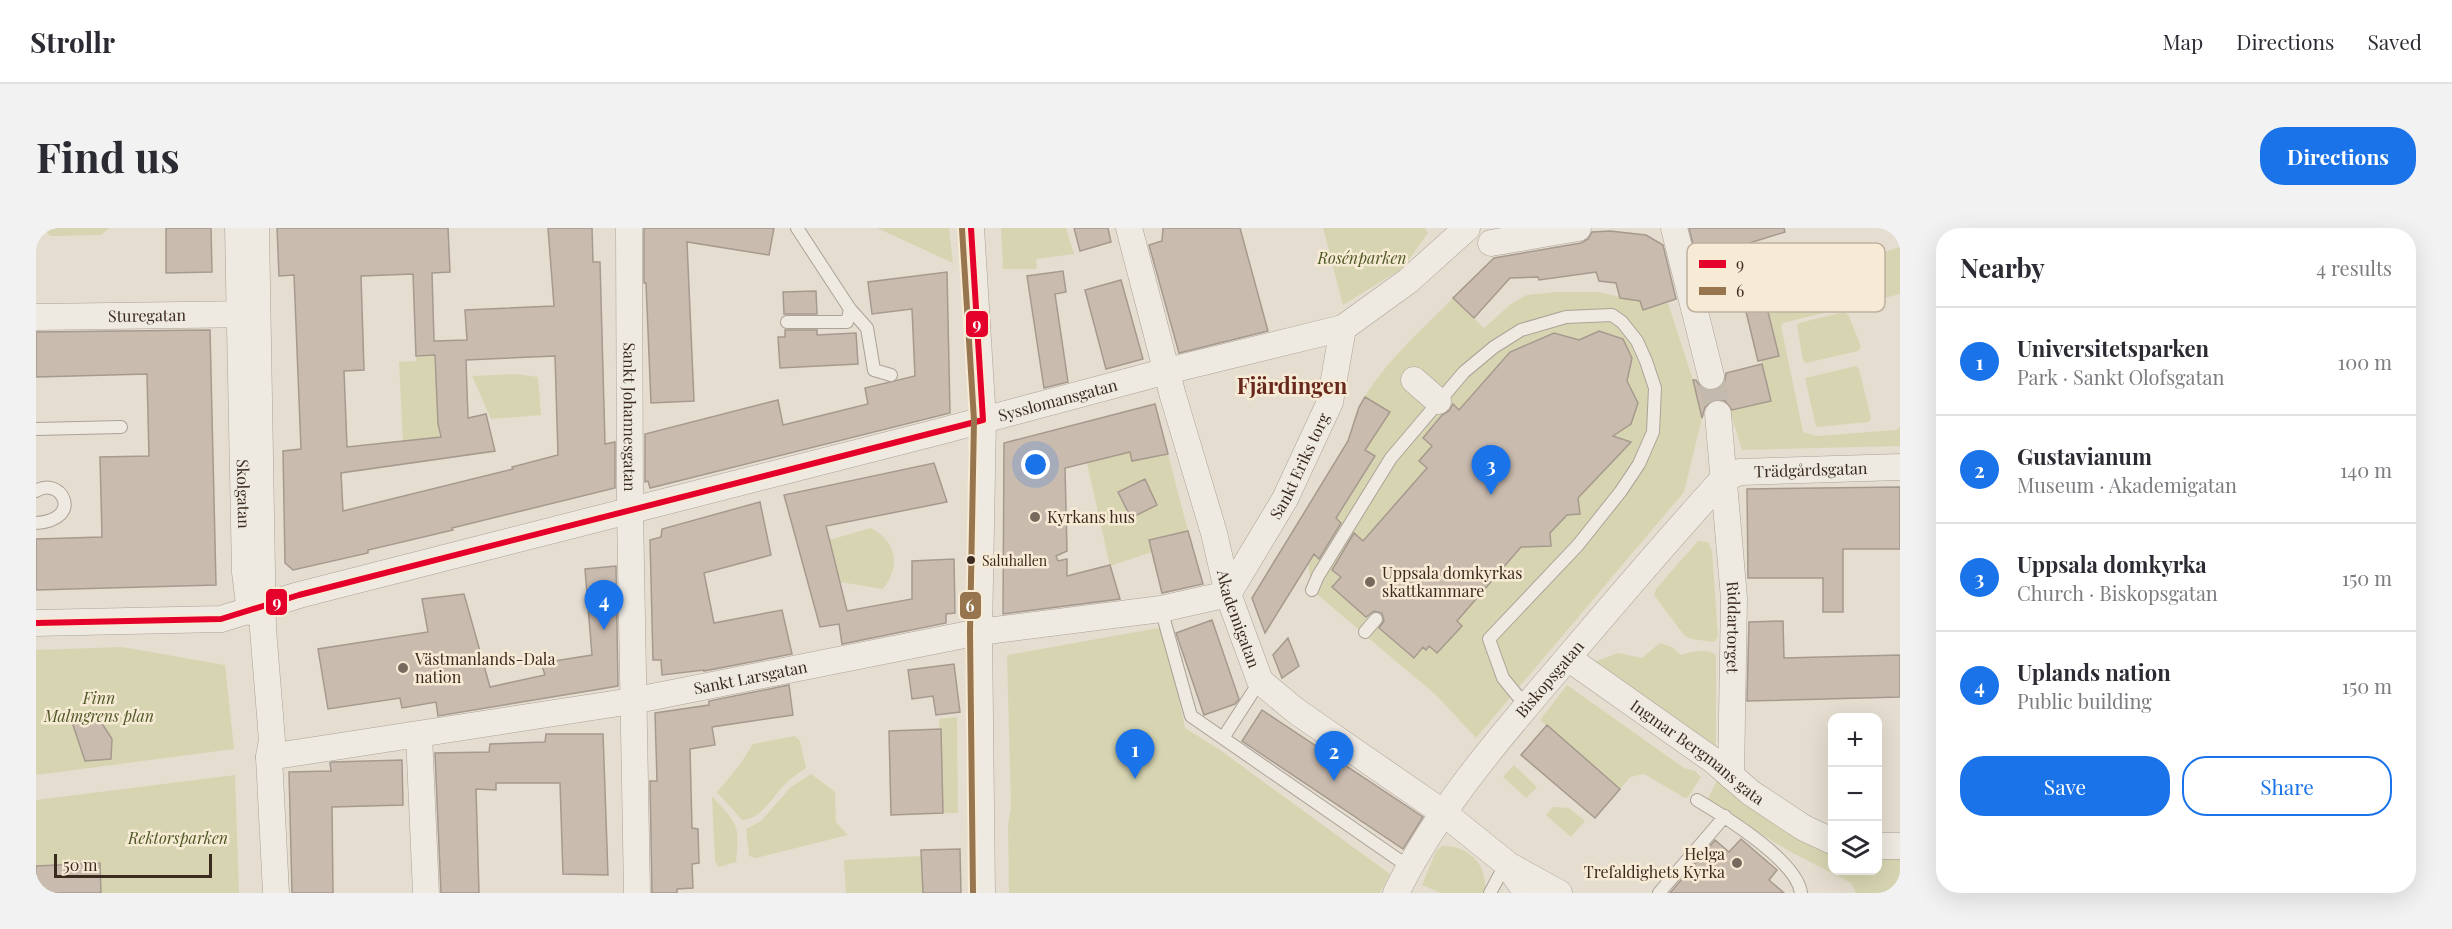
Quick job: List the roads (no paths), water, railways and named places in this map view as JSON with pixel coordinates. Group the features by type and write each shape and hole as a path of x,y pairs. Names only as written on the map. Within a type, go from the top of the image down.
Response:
{"street":[{"name":"Skolgatan","path":"238,228 249,314"},
{"name":"Skolgatan","path":"255,228 249,314 257,608 254,632 260,736 269,757 276,893"},
{"name":"Sankt Johannesgatan","path":"629,228 632,701 637,893"},
{"path":"971,228 983,420 979,632 982,893"},
{"name":"Akademigatan","path":"1129,228 1214,533 1228,594 1260,681 1296,711 1445,814 1506,863"},
{"path":"1491,243 1578,228"},
{"path":"1674,228 1687,280"},
{"path":"1342,328 1408,281 1461,230"},
{"path":"1695,312 1711,376"},
{"name":"Sturegatan","path":"36,317 249,314"},
{"name":"Sysslomansgatan","path":"36,623 220,619 630,510 1342,328"},
{"name":"Sankt Eriks torg","path":"1228,594 1285,499 1330,402 1342,328"},
{"path":"1414,380 1438,401"},
{"name":"Riddartorget","path":"1718,414 1734,598 1731,776"},
{"name":"Trädgårdsgatan","path":"1723,479 1740,472 1900,467"},
{"name":"Biskopsgatan","path":"1396,893 1409,867 1487,754 1643,568 1723,479"},
{"name":"Sankt Larsgatan","path":"269,757 632,701 979,632 1161,609 1228,594"},
{"name":"Ingmar Bergmans gata","path":"1568,658 1704,754 1751,793 1804,828 1828,839"},
{"path":"419,735 426,893"},
{"path":"1882,846 1900,846"},
{"path":"1506,863 1527,893"},
{"path":"1506,863 1559,893"}],"lane":[{"path":"797,228 850,309 867,328 874,370 891,375"},
{"path":"787,322 847,322 850,309"},
{"path":"1312,590 1318,576 1391,458 1464,372 1494,346 1521,330 1566,317 1612,315 1622,322 1637,341 1655,388 1653,432 1638,464 1621,491 1578,545 1490,639 1503,678 1521,700"},
{"path":"36,429 121,427"},
{"path":"36,491 46,487 53,488 63,497 65,504 60,516 54,520 36,523"},
{"path":"1161,609 1191,716 1409,867"},
{"path":"1365,632 1376,619"},
{"path":"1223,738 1260,681"},
{"path":"1697,800 1725,816 1789,868 1801,893"},
{"path":"1659,893 1725,816"},
{"path":"1490,893 1506,863"}],"tunnel":[{"path":"1711,376 1718,414"}],"place":[{"name":"Uppsala domkyrka","path":"1491,495"},
{"name":"Kyrkans hus","path":"1035,517"},
{"name":"Saluhallen","path":"971,560"},
{"name":"Uppsala domkyrkas skattkammare","path":"1370,582"},
{"name":"Uplands nation","path":"604,630"},
{"name":"Västmanlands-Dala nation","path":"403,668"},
{"name":"Universitetsparken","path":"1135,779"},
{"name":"Gustavianum","path":"1334,781"},
{"name":"Helga Trefaldighets Kyrka","path":"1737,863"}],"district":[{"name":"Fjärdingen","path":"1292,386"}],"park label":[{"name":"Rosénparken","path":"1362,258"},
{"name":"Finn Malmgrens plan","path":"99,707"},
{"name":"Rektorsparken","path":"178,838"}]}
